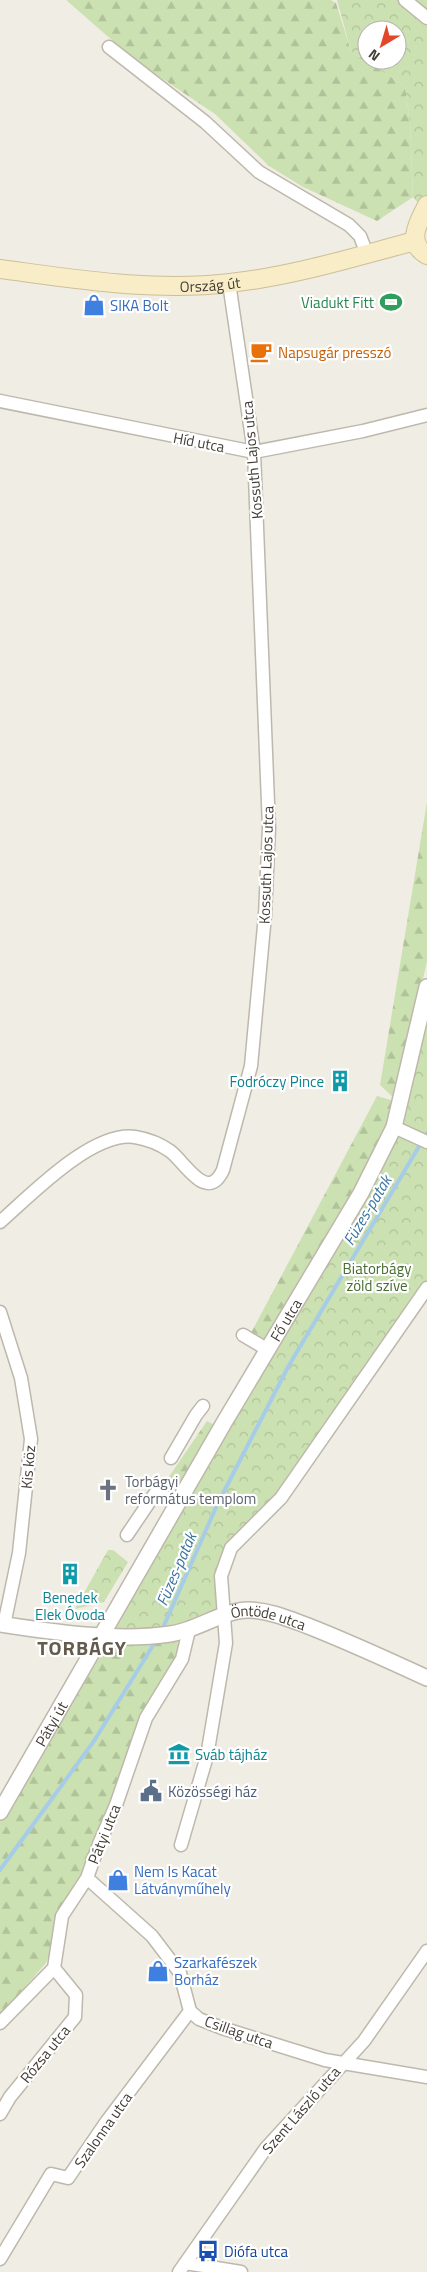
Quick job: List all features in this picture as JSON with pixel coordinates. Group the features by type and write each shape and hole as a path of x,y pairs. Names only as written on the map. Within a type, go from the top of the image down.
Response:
{"main road":[{"path":"427,205 416,228 415,241 419,249 427,255"},
{"name":"Ország út","path":"0,269 126,285 229,283 300,272 415,241"}],"street":[{"path":"405,0 427,18"},
{"path":"109,47 205,122 259,172 349,225 360,236 367,254"},
{"name":"Kossuth Lajos utca","path":"0,1222 70,1162 97,1144 120,1137 149,1141 170,1152 196,1178 205,1183 213,1183 220,1177 223,1170 252,1066 265,915 269,828 254,452 229,283"},
{"name":"Híd utca","path":"0,401 254,452 363,431 427,415"},
{"name":"Fő utca","path":"102,1636 361,1193 394,1127 427,987"},
{"path":"394,1127 410,1136 427,1142"},
{"path":"181,1845 206,1756 226,1643 222,1616 221,1576 231,1548 281,1498 427,1288"},
{"name":"Kis köz","path":"0,1312 21,1378 31,1439 20,1553 2,1625"},
{"path":"243,1335 268,1350"},
{"path":"171,1458 203,1406"},
{"path":"127,1535 156,1492 178,1504"},
{"name":"Öntöde utca","path":"2,1625 102,1636 143,1636 172,1634 189,1630 222,1616 248,1610 273,1613 343,1639 427,1678"},
{"name":"Pátyi utca","path":"54,1968 62,1916 87,1878 116,1805 146,1718 182,1660 189,1630"},
{"name":"Pátyi út","path":"0,1812 102,1636"},
{"name":"Csillag utca","path":"87,1878 152,1936 180,1973 190,2011 200,2019 222,2028 325,2060 427,2077"},
{"name":"Szent László utca","path":"182,2268 266,2148 364,2040 427,1951"},
{"path":"0,2022 54,1968"},
{"name":"Rózsa utca","path":"0,2114 10,2098 75,2016 76,1995 54,1968"},
{"name":"Szalonna utca","path":"0,2259 51,2174 68,2178 107,2122 190,2011"},
{"path":"182,2268 241,2272"}],"green space":[{"path":"66,0 331,0 336,3 351,51 357,55 357,70 380,70 405,86 410,123 413,197 377,221 303,187 269,166 215,114 136,61"},
{"path":"337,0 427,0 427,213 413,197 410,123 405,86 380,70 407,70 407,20 357,20 357,55 351,51"},
{"path":"427,802 427,961 396,1100 380,1085"},
{"name":"Biatorbágy zöld szíve","path":"427,1015 427,1289 280,1497 231,1548 222,1616 172,1634 102,1636 370,1193 404,1119"},
{"path":"377,1096 401,1103 330,1245 267,1342 251,1333"},
{"path":"207,1421 221,1428 177,1491 166,1481"},
{"path":"108,1550 113,1550 128,1562 104,1602 75,1609"},
{"path":"113,1636 186,1643 46,1963 0,2015 0,1816"}],"waterway":[{"name":"Füzes-patak","path":"162,1630 217,1505 288,1367 427,1133"},
{"name":"Füzes-patak","path":"0,1870 94,1741 157,1639"}],"place":[{"name":"Viadukt Fitt","path":"391,302"},
{"name":"SIKA Bolt","path":"94,305"},
{"name":"Napsugár presszó","path":"261,352"},
{"name":"Fodróczy Pince","path":"340,1081"},
{"name":"Torbágyi református templom","path":"108,1490"},
{"name":"Benedek Elek Óvoda","path":"70,1574"},
{"name":"Sváb tájház","path":"179,1754"},
{"name":"Közösségi ház","path":"151,1791"},
{"name":"Nem Is Kacat Látványműhely","path":"118,1880"},
{"name":"Szarkafészek Borház","path":"158,1971"},
{"name":"Diófa utca","path":"208,2251"}],"district":[{"name":"TORBÁGY","path":"82,1647"}]}
